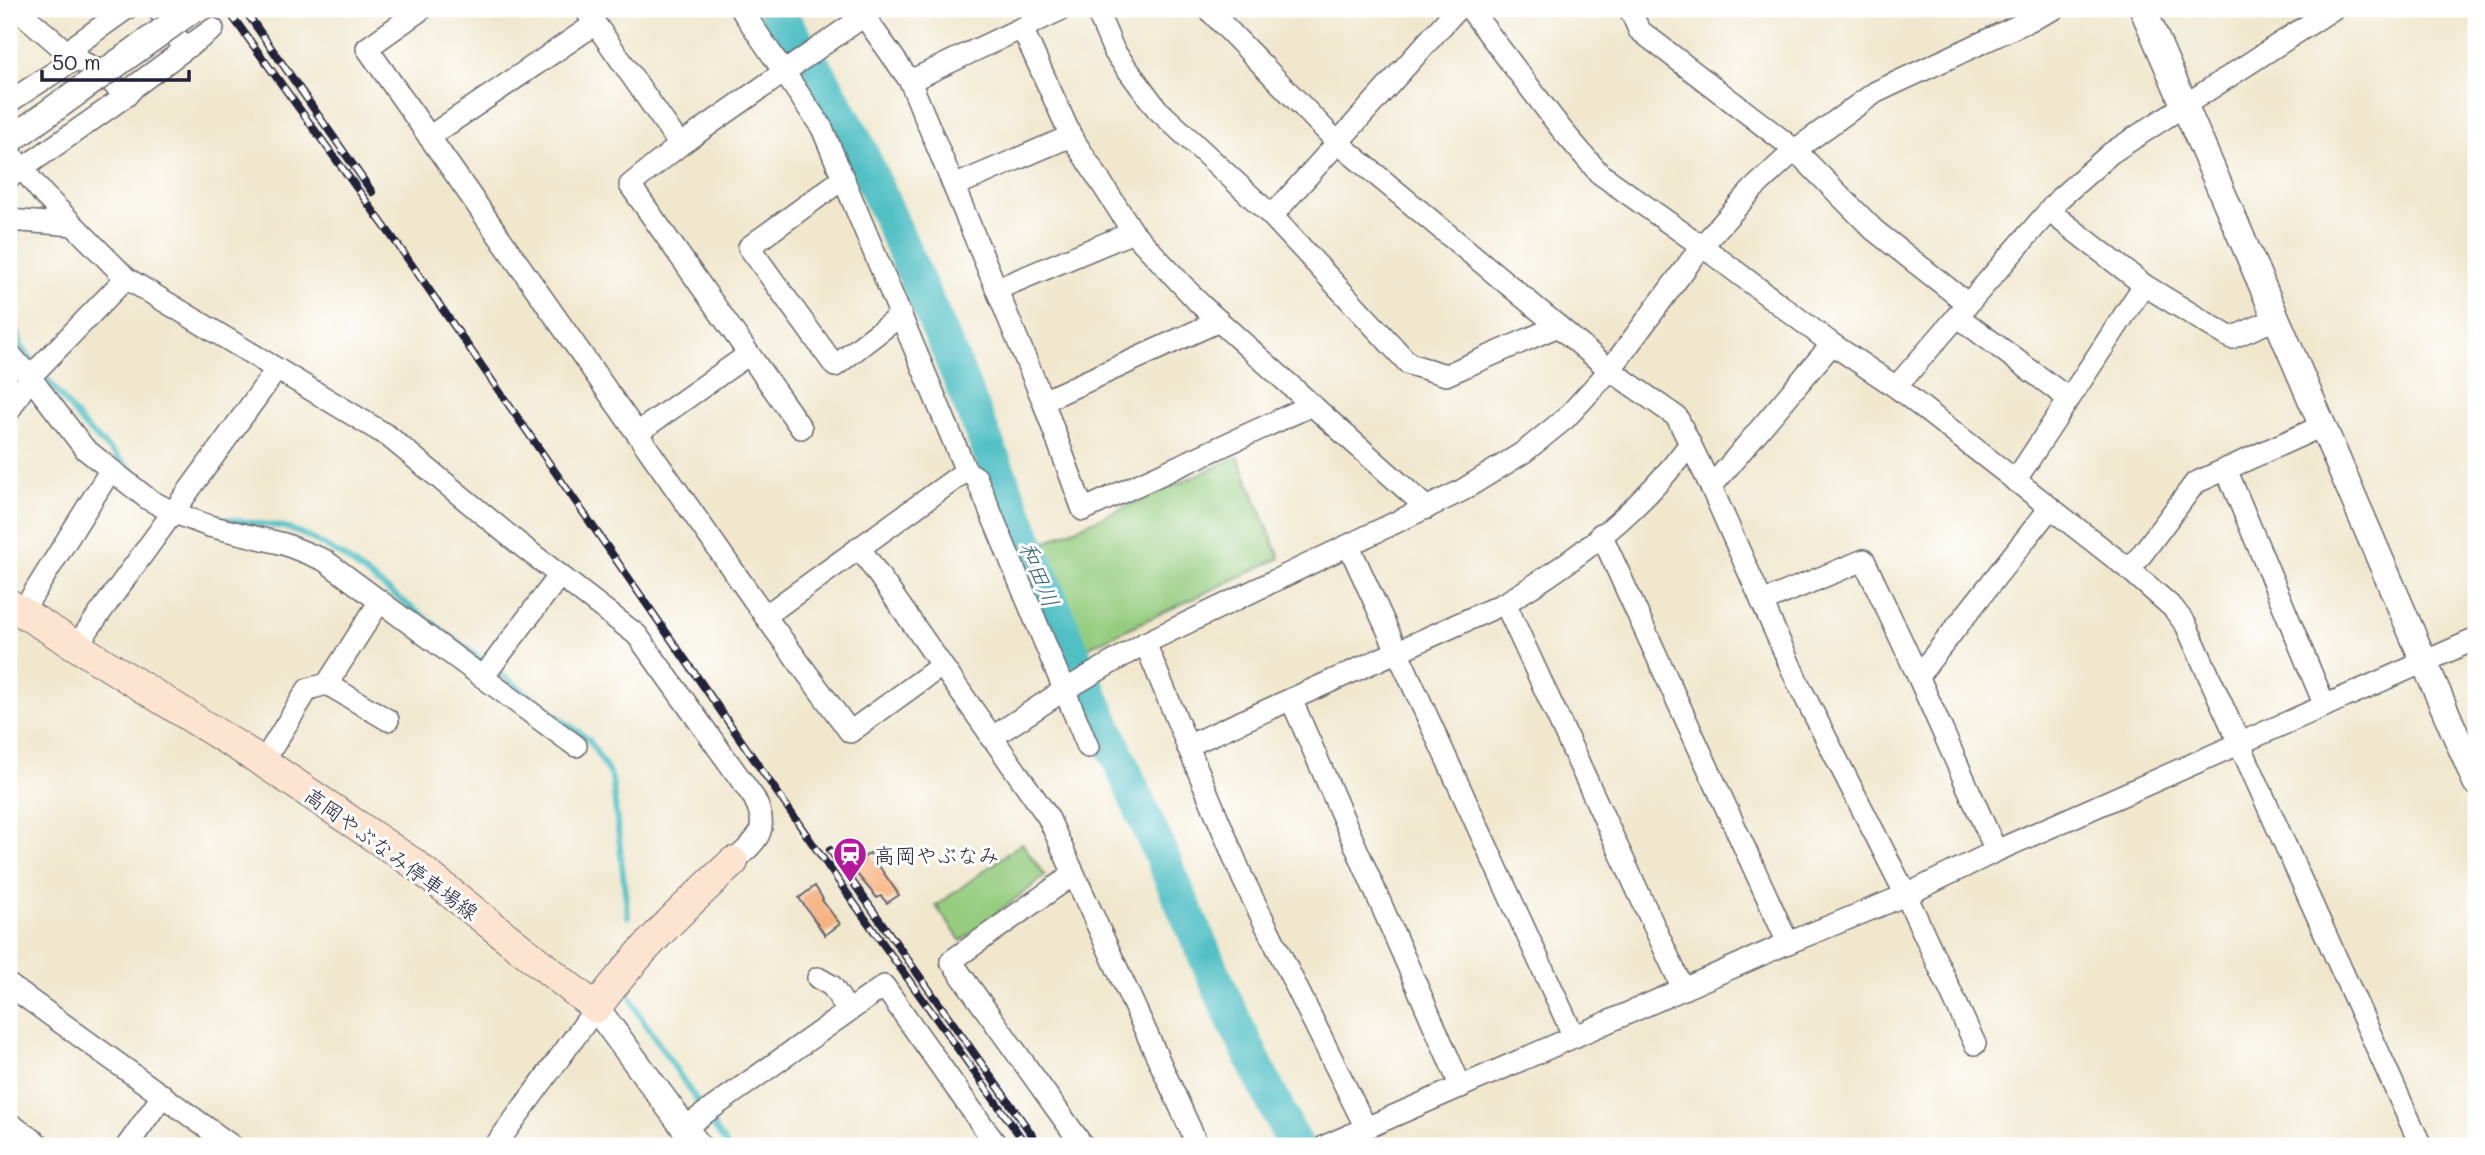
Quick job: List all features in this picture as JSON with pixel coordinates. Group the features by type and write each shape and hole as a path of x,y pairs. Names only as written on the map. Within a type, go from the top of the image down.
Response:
{"main road":[{"name":"高岡やぶなみ停車場線","path":"15,608 266,764 412,863 596,1008"},
{"path":"596,1008 622,972 665,925 733,862"}],"street":[{"path":"18,9 75,59 99,70 126,96"},
{"path":"9,102 75,59 77,44 126,9"},
{"path":"158,9 185,49"},
{"path":"9,141 193,9"},
{"path":"422,9 367,48 765,616 850,732 941,666"},
{"path":"741,9 791,68 822,128 966,471 976,477 1088,747"},
{"path":"910,81 1062,9"},
{"path":"1096,9 1114,51 1157,109 1272,216 1409,364 1446,375 1558,326"},
{"path":"1208,9 1338,143 1611,370 1677,417 1711,487 1797,683 1906,895 1975,1044"},
{"path":"1272,216 1457,9"},
{"path":"1471,9 1562,130 1599,173 1832,344 1896,387 2130,570 2173,608 2186,625 2421,1146"},
{"path":"1630,9 1639,30 1795,150 1874,230 1963,310 2069,399"},
{"path":"991,738 1144,643 1461,491 1524,452 1566,418 1611,370 1701,247 1754,189 1795,150 1876,92 2054,9"},
{"path":"2143,9 2476,782"},
{"path":"1896,387 2060,198 2111,153 2333,9"},
{"path":"801,428 630,185 680,145 869,12 910,81 1043,401 1083,510 1312,405"},
{"path":"429,137 590,16 680,145"},
{"path":"1022,28 1071,136 1133,232 1200,304 1427,508"},
{"path":"16,174 126,96 135,86 213,29"},
{"path":"105,76 136,53"},
{"path":"954,186 1071,136"},
{"path":"9,152 16,174 73,225 126,278 388,436 637,635 762,813 762,829 753,844 733,862"},
{"path":"844,177 748,247 835,366 901,315"},
{"path":"2049,211 2144,285 2231,338 2276,319"},
{"path":"18,222 73,225"},
{"path":"997,289 1133,232"},
{"path":"9,411 32,375 126,278"},
{"path":"2015,481 2144,285"},
{"path":"1043,401 1219,321"},
{"path":"1711,487 1832,344"},
{"path":"9,353 32,375 85,449 149,499 172,512 209,526 284,544 324,560 576,746"},
{"path":"637,433 749,354"},
{"path":"76,646 276,369"},
{"path":"2130,570 2195,483 2322,426"},
{"path":"1187,746 1505,603 1568,563 1645,498 1690,444"},
{"path":"2227,469 2325,706"},
{"path":"15,608 110,471"},
{"path":"765,616 966,471"},
{"path":"1918,676 2050,508"},
{"path":"1601,534 1788,943"},
{"path":"1349,546 1574,1037"},
{"path":"859,547 1048,817 1198,1146"},
{"path":"1762,603 1864,561 1996,851"},
{"path":"483,677 559,575"},
{"path":"266,764 270,751 308,690 327,684 380,601"},
{"path":"1505,603 1683,989"},
{"path":"1325,1146 1788,943 1906,895 1996,851 2476,639"},
{"path":"1144,643 1243,879 1366,1128"},
{"path":"327,684 388,720"},
{"path":"1291,699 1461,1087"},
{"path":"1074,874 951,961 1083,1146"},
{"path":"818,978 832,986 848,1011"},
{"path":"9,985 232,1146"},
{"path":"497,1145 596,1008 692,1131 715,1105 884,986 997,1146"},
{"path":"127,1146 163,1095"},
{"path":"9,1123 41,1146"}],"green space":[{"path":"1238,457 1280,558 1087,648 1043,543"},
{"path":"1022,843 1045,876 961,941 936,906"}],"building":[{"path":"870,853 899,895 887,903 881,896 877,898 851,867"},
{"path":"815,886 840,924 825,935 799,898"}],"waterway":[{"name":"和田川","path":"775,9 822,79 857,144 951,357 1072,652 1229,1010 1295,1146"},
{"path":"9,201 16,215"},
{"path":"17,225 12,310 21,346 85,427 150,487 165,497"},
{"path":"217,518 284,527 341,555 589,740 612,778 628,917"},
{"path":"630,996 639,1014 727,1146"}],"railway":[{"path":"227,9 398,245 844,889 1027,1146"},
{"path":"244,9 372,192"},
{"path":"830,850 1040,1146"}],"place":[{"name":"高岡やぶなみ","path":"850,884"}]}
